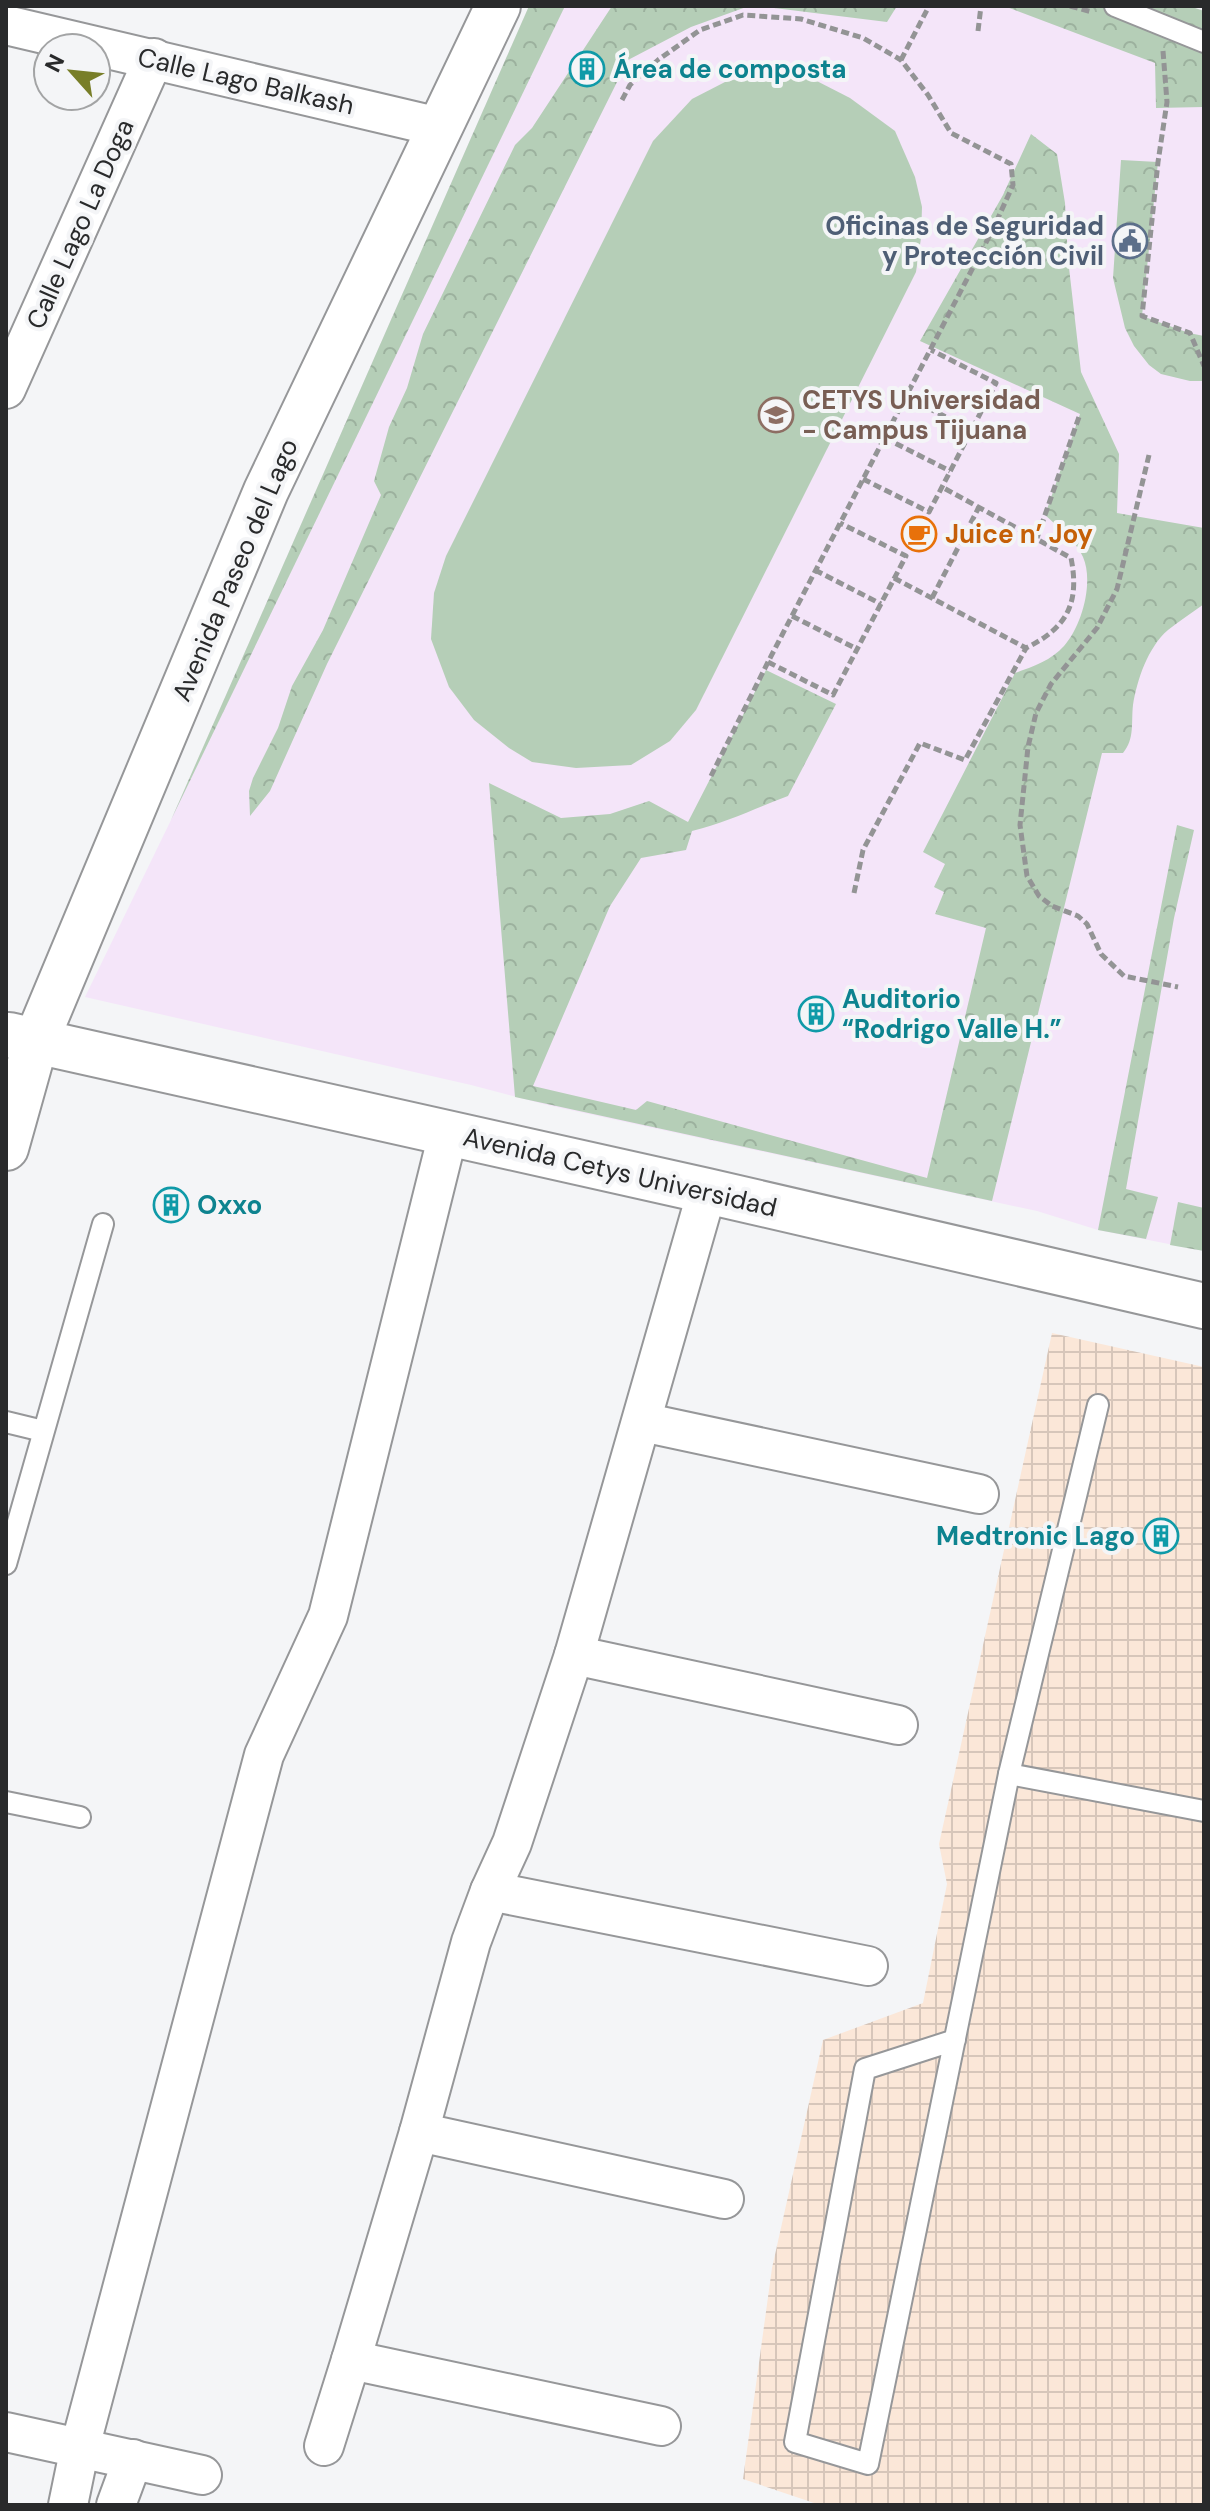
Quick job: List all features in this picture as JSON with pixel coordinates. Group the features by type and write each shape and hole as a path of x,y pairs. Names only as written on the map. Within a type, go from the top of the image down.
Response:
{"main road":[{"name":"Avenida Paseo del Lago","path":"6,1148 21,1038 266,491 498,6"},
{"name":"Avenida Cetys Universidad","path":"21,1038 1204,1306"}],"street":[{"name":"Calle Lago Balkash","path":"6,25 439,127"},
{"name":"Calle Lago La Doga","path":"6,389 154,58"},
{"path":"68,2505 80,2447 264,1755 328,1616 448,1134"},
{"path":"324,2446 419,2132 471,1942 512,1843 574,1655 707,1191"},
{"path":"642,1422 979,1494"},
{"path":"574,1655 898,1725"},
{"path":"490,1891 868,1966"},
{"path":"419,2132 724,2199"},
{"path":"351,2360 661,2426"},
{"path":"6,2432 202,2475"},
{"path":"116,2505 133,2459"}],"lane":[{"path":"1115,6 1204,42"},
{"path":"6,1564 103,1224"},
{"path":"955,2040 865,2069 795,2442 868,2464 955,2040 1009,1774 1098,1405"},
{"path":"6,1422 43,1431"},
{"path":"1009,1774 1204,1811"},
{"path":"6,1802 80,1817"}],"path":[{"path":"901,60 929,6"},
{"path":"978,31 981,6"},
{"path":"1070,6 1094,13"},
{"path":"622,100 630,85 700,30 743,15 801,19 863,38 901,60 928,95 951,133 1011,164 1013,185 993,229 711,776"},
{"path":"1162,42 1167,102 1142,316 1190,333 1204,366"},
{"path":"863,479 929,512 996,383 931,350"},
{"path":"906,397 972,430"},
{"path":"1037,538 1080,414"},
{"path":"885,438 950,471"},
{"path":"1149,455 1117,589 1097,628 1051,684 1036,713 1028,747 1020,825 1027,876 1039,896 1087,924 1101,954 1124,976 1178,987"},
{"path":"854,893 863,850 920,743 965,760 1026,648 1046,638 1062,623 1072,603 1076,581 1071,558 942,487"},
{"path":"932,598 979,507"},
{"path":"768,662 833,695 906,556 840,523"},
{"path":"815,570 881,604"},
{"path":"894,578 1026,648"},
{"path":"792,616 857,649"}],"shaded area":[{"name":"CETYS Universidad - Campus Tijuana","path":"529,6 1189,6 1204,11 1204,1251 1098,1230 1037,1211 547,1105 85,997 171,820"},
{"path":"1052,1333 1204,1367 1204,2505 820,2505 743,2479 772,2268 823,2040 923,2003 947,1884 939,1844"}],"green space":[{"path":"529,6 565,6 171,820"},
{"path":"612,6 749,6 691,27 628,60 327,664 270,791 250,816 249,791 253,778 278,728 292,686 323,630 381,495 374,481 389,427 407,388 423,334 515,145 532,128"},
{"path":"759,6 897,6 887,22"},
{"path":"1004,6 1106,6 1204,47 1204,107 1156,108 1155,63"},
{"path":"1139,6 1189,6 1204,11 1204,35"},
{"path":"761,73 807,76 850,98 895,131 915,177 922,207 916,272 696,710 670,741 631,765 576,768 532,762 474,720 449,687 431,639 434,593 446,556 653,141 692,99 725,82"},
{"path":"1031,134 1057,154 1065,203 1081,372 1119,454 1117,513 1204,528 1204,604 1168,630 1149,655 1135,695 1127,748 1123,753 1102,753 992,1201 515,1097 489,783 561,818 610,814 649,801 688,822 766,670 836,704 788,796 692,831 686,850 641,858 610,906 533,1086 636,1110 647,1101 927,1178 986,928 935,914 944,892 934,887 945,864 923,852 1015,673 1048,659 1064,646 1081,616 1087,591 1086,567 1080,551 1045,515 1080,414 920,341 1003,195"},
{"path":"1121,160 1158,162 1142,316 1204,336 1204,381 1161,374 1134,346 1125,328 1113,278"},
{"path":"1177,825 1194,830 1174,918 1126,1189 1158,1197 1146,1239 1098,1230"},
{"path":"1178,1202 1204,1208 1204,1251 1170,1245"}],"place":[{"name":"Área de composta","path":"587,69"},
{"name":"Oficinas de Seguridad y Protección Civil","path":"1130,241"},
{"name":"CETYS Universidad - Campus Tijuana","path":"776,415"},
{"name":"Juice n’ Joy","path":"919,534"},
{"name":"Auditorio “Rodrigo Valle H.”","path":"816,1014"},
{"name":"Oxxo","path":"171,1205"},
{"name":"Medtronic Lago","path":"1161,1536"}]}
